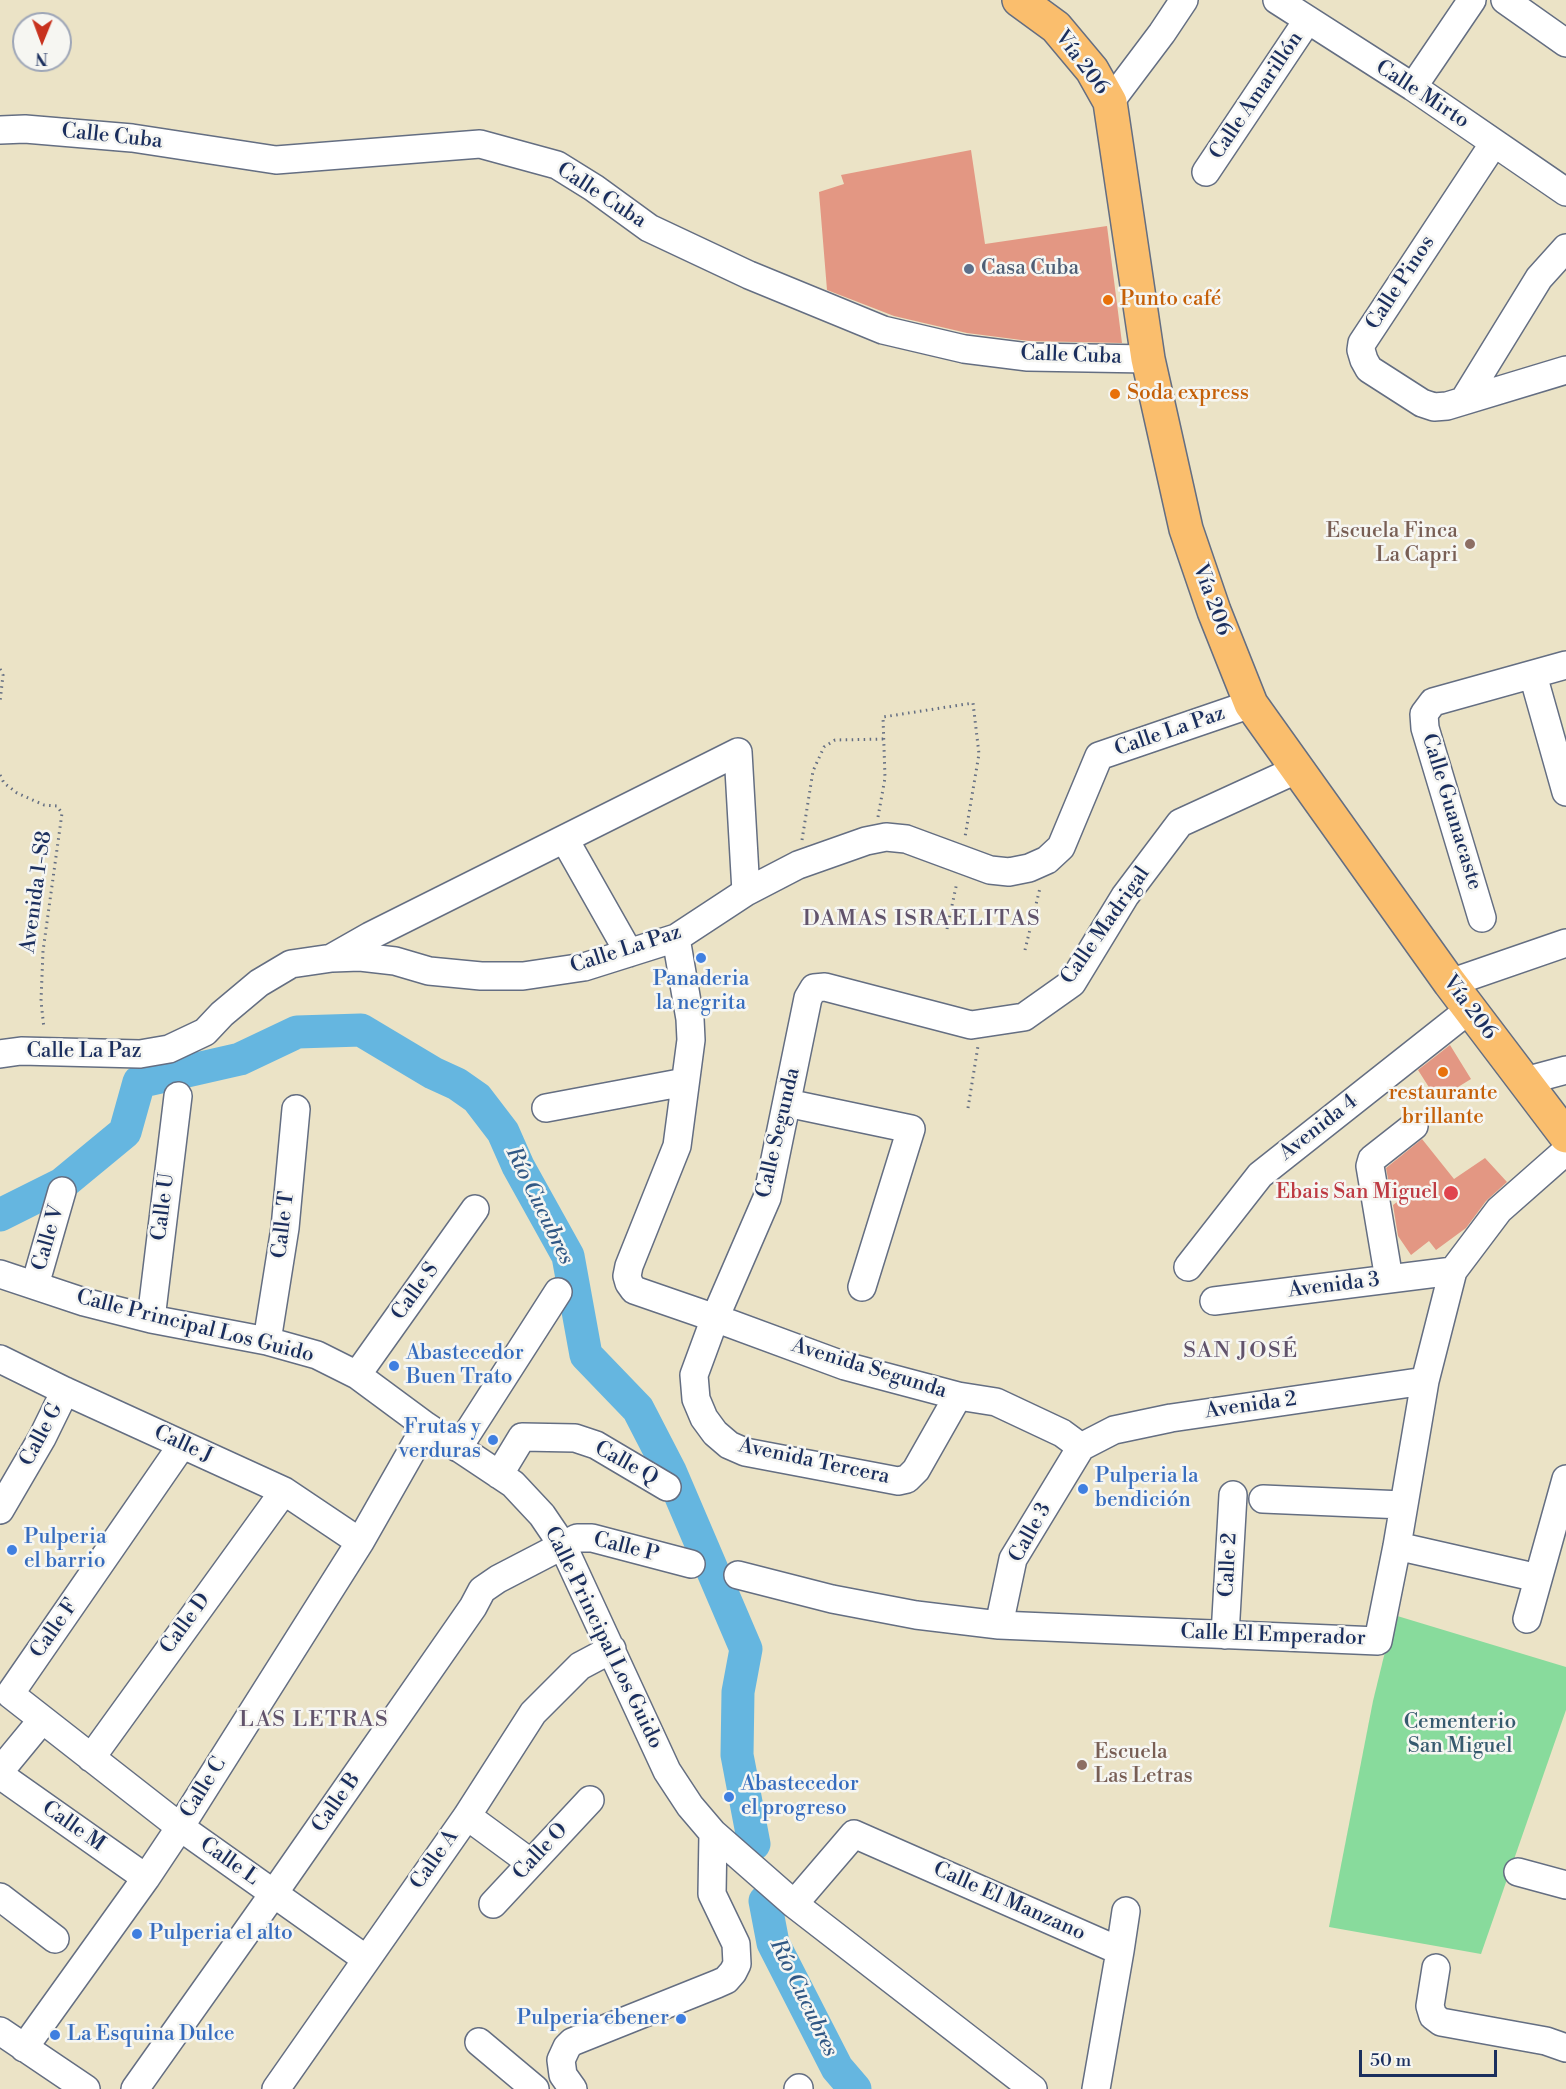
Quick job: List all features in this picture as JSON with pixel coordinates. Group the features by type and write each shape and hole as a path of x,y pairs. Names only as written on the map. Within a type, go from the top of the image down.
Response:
{"main road":[{"name":"Vía 206","path":"1019,0 1056,27 1092,70 1110,102 1148,358 1186,529 1214,611 1251,704 1450,983 1566,1136"}],"street":[{"path":"1110,102 1184,0"},
{"name":"Calle Mirto","path":"1276,0 1413,87 1566,192"},
{"path":"1413,87 1472,0"},
{"path":"1505,0 1566,43"},
{"name":"Calle Amarillón","path":"1206,172 1307,21"},
{"name":"Calle Cuba","path":"0,130 24,129 132,138 276,160 480,144 557,165 594,188 649,228 749,274 884,330 964,349 1029,357 1148,358"},
{"name":"Calle Pinos","path":"1494,143 1362,343 1361,350 1364,360 1369,369 1422,403 1434,407 1447,406 1566,370"},
{"path":"1464,400 1539,278 1566,248"},
{"name":"Calle Guanacaste","path":"1482,918 1425,728 1424,714 1433,702 1566,665"},
{"path":"1533,675 1566,792"},
{"name":"Calle La Paz","path":"0,1054 47,1051 140,1054 169,1049 205,1032 222,1014 259,983 291,964 332,958 360,957 395,961 429,971 481,976 523,976 584,966 676,938 746,892 798,865 885,837 906,839 990,870 1010,872 1029,868 1047,860 1061,847 1099,756 1251,704"},
{"path":"332,958 370,936 738,752 746,892"},
{"name":"Calle Madrigal","path":"825,987 971,1025 1024,1017 1071,983 1125,896 1180,824 1298,769"},
{"path":"565,840 629,953"},
{"path":"546,1108 685,1082 691,1040 690,1019 676,938"},
{"path":"1450,983 1566,943"},
{"name":"Calle Segunda","path":"715,1318 767,1198 808,998 814,988 825,987"},
{"name":"Avenida 4","path":"1188,1268 1260,1175 1470,1009"},
{"path":"1525,1081 1566,1070"},
{"name":"Avenida Segunda","path":"685,1082 677,1146 628,1266 627,1276 634,1290 845,1366 958,1396 996,1402 1062,1433 1081,1447"},
{"name":"Calle U","path":"151,1319 178,1096"},
{"path":"787,1103 911,1129 862,1287"},
{"name":"Calle T","path":"267,1341 285,1228 296,1109"},
{"path":"1389,1279 1370,1166 1372,1159 1414,1126"},
{"name":"Calle El Emperador","path":"738,1575 832,1599 916,1615 999,1625 1378,1641 1425,1381 1453,1270 1499,1210 1566,1151"},
{"name":"Calle V","path":"35,1285 62,1191"},
{"name":"Calle S","path":"357,1375 475,1209"},
{"name":"Avenida 3","path":"1214,1301 1453,1270"},
{"name":"Calle Principal Los Guido","path":"0,1274 84,1302 151,1319 267,1341 317,1355 357,1375 426,1426 513,1484 542,1515 563,1546 667,1771 690,1806 713,1833 794,1904 1033,2089"},
{"path":"458,1448 558,1292"},
{"name":"Avenida Tercera","path":"715,1318 694,1375 696,1399 704,1418 715,1433 729,1445 745,1452 898,1481 907,1479 916,1470 958,1396"},
{"name":"Calle J","path":"0,1359 284,1491 360,1542"},
{"name":"Avenida 2","path":"1081,1447 1114,1430 1171,1418 1425,1381"},
{"name":"Calle G","path":"0,1510 42,1438 65,1391"},
{"name":"Calle C","path":"24,2048 180,1827 360,1542 426,1426"},
{"name":"Calle Q","path":"499,1475 522,1437 575,1438 596,1445 667,1487"},
{"name":"Calle F","path":"10,1694 182,1445"},
{"name":"Calle 3","path":"999,1625 1013,1559 1081,1447"},
{"path":"1527,1619 1566,1479"},
{"name":"Calle D","path":"91,1758 155,1666 284,1491"},
{"name":"Calle 2","path":"1225,1635 1233,1495"},
{"path":"1263,1499 1403,1505"},
{"name":"Calle P","path":"563,1546 577,1538 592,1538 691,1564"},
{"name":"Calle B","path":"135,2089 473,1607 482,1590 563,1546"},
{"path":"1397,1546 1538,1578"},
{"name":"Calle A","path":"276,2089 467,1815 533,1713 580,1666 612,1649"},
{"name":"Calle L","path":"10,1694 180,1827 366,1959"},
{"path":"0,1773 42,1720"},
{"name":"Calle M","path":"0,1773 146,1878"},
{"name":"Calle O","path":"492,1904 590,1800"},
{"path":"467,1815 531,1863"},
{"path":"573,2089 564,2075 561,2061 567,2047 572,2042 717,1984 726,1980 733,1972 737,1964 736,1944 712,1894 713,1833"},
{"name":"Calle El Manzano","path":"794,1904 854,1834 1120,1951"},
{"path":"1518,1872 1566,1885"},
{"path":"0,1897 55,1939"},
{"path":"1096,2089 1126,1911"},
{"path":"1436,1968 1430,2006 1433,2016 1441,2022 1546,2041 1566,2048"},
{"path":"0,2031 86,2089"},
{"path":"478,2042 535,2089"}],"path":[{"path":"0,669 3,675 0,702"},
{"path":"874,839 885,778 883,717 973,703 979,754 962,859 947,929"},
{"path":"798,865 813,771 824,747 835,740 884,739"},
{"name":"Avenida 1-S8","path":"0,775 4,783 16,793 44,805 57,806 62,813 43,951 40,1001 47,1051"},
{"path":"1025,950 1047,860"},
{"path":"968,1108 982,1024"}],"green space":[{"name":"Cementerio San Miguel","path":"1394,1615 1566,1667 1566,1710 1481,1954 1329,1927 1373,1701"}],"building":[{"name":"Casa Cuba","path":"971,150 985,244 1107,226 1122,343 1029,341 967,333 894,316 827,290 819,192 844,184 841,175"},
{"name":"restaurante brillante","path":"1450,1045 1471,1079 1437,1100 1418,1070"},
{"name":"Ebais San Miguel","path":"1422,1139 1454,1179 1485,1158 1507,1182 1486,1201 1466,1228 1436,1250 1429,1241 1411,1255 1398,1236 1393,1205 1401,1199 1389,1184 1386,1168"}],"waterway":[{"name":"Río Cucubres","path":"0,1215 62,1184 125,1132 139,1082 240,1059 297,1032 361,1030 433,1073 457,1084 477,1098 503,1132 518,1166 568,1256 586,1355 638,1409 670,1471 746,1649 738,1692 737,1755 754,1844"},
{"name":"Río Cucubres","path":"765,1901 773,1943 837,2068 855,2089"}],"place":[{"name":"Casa Cuba","path":"969,269"},
{"name":"Punto café","path":"1108,300"},
{"name":"Soda express","path":"1115,394"},
{"name":"Escuela Finca La Capri","path":"1470,544"},
{"name":"Panaderia la negrita","path":"701,958"},
{"name":"restaurante brillante","path":"1443,1072"},
{"name":"Ebais San Miguel","path":"1451,1193"},
{"name":"Abastecedor Buen Trato","path":"394,1366"},
{"name":"Frutas y verduras","path":"493,1440"},
{"name":"Pulperia la bendición","path":"1083,1489"},
{"name":"Pulperia el barrio","path":"12,1550"},
{"name":"Escuela Las Letras","path":"1082,1765"},
{"name":"Abastecedor el progreso","path":"729,1797"},
{"name":"Pulperia el alto","path":"137,1934"},
{"name":"Pulperia ebener","path":"681,2019"},
{"name":"La Esquina Dulce","path":"55,2035"}],"district":[{"name":"DAMAS ISRAELITAS","path":"922,920"},
{"name":"SAN JOSÉ","path":"1241,1352"},
{"name":"LAS LETRAS","path":"314,1721"}]}
